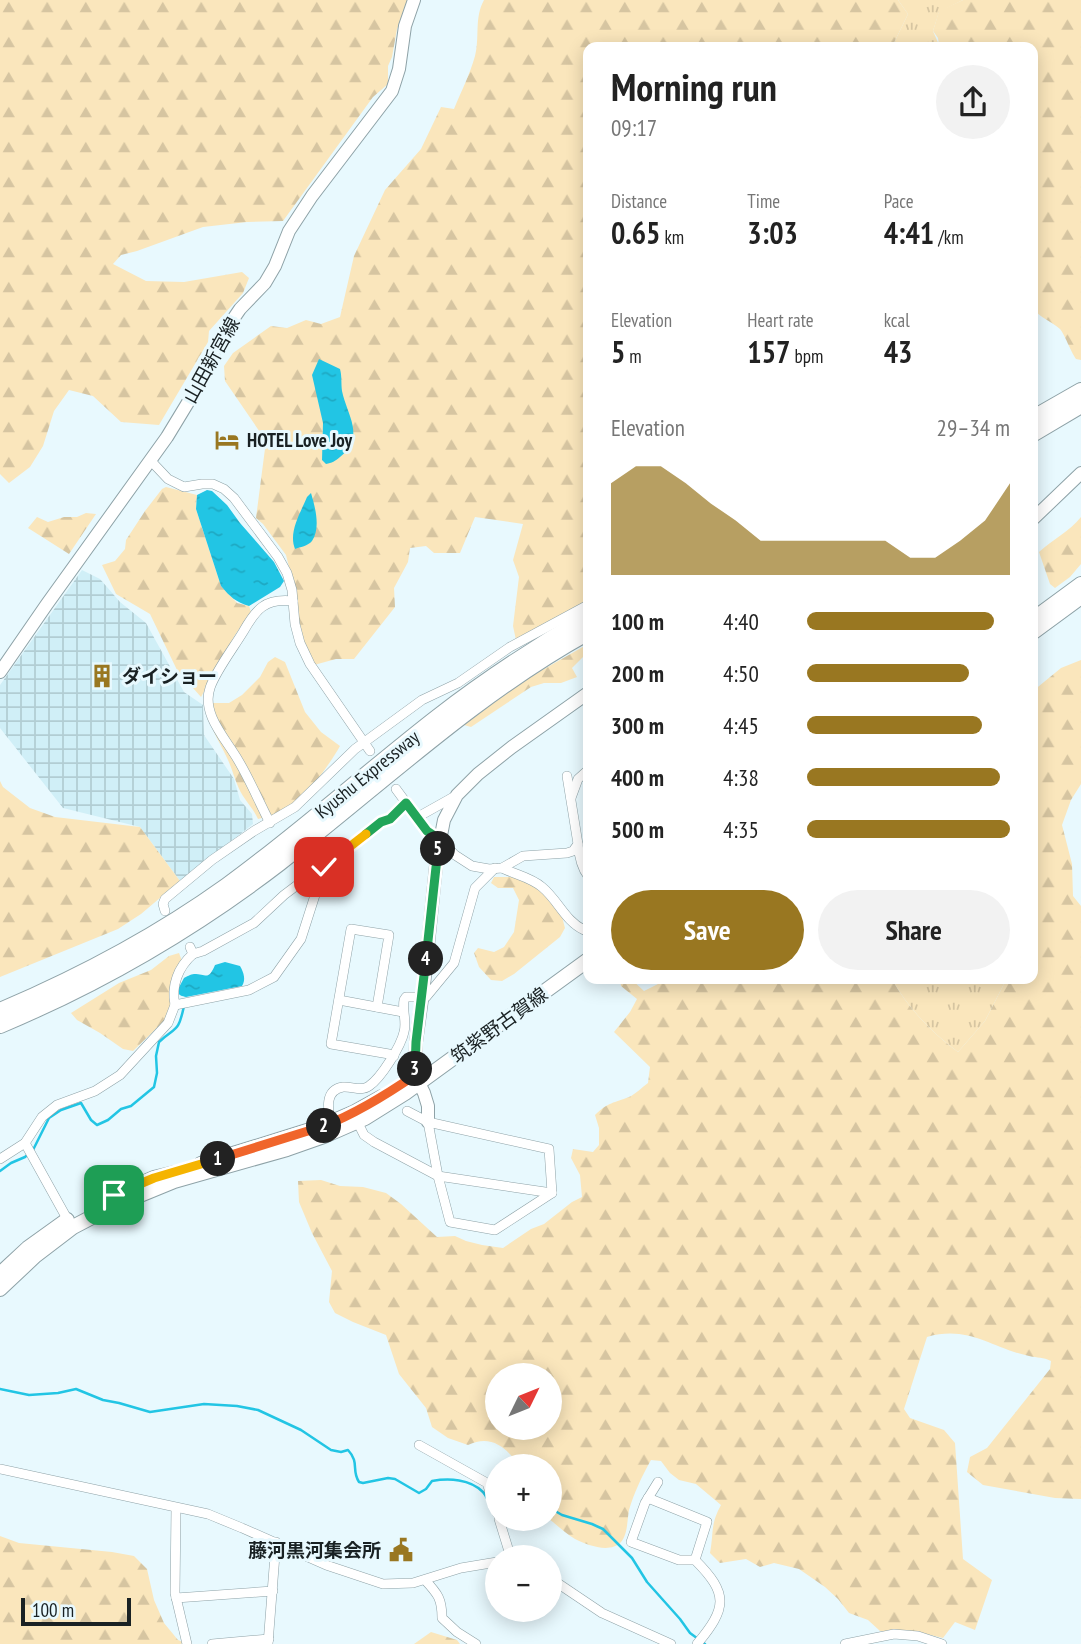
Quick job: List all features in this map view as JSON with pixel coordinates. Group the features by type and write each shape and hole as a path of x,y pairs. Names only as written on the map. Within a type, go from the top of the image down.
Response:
{"highway":[{"path":"1038,416 1081,391"},
{"path":"1038,430 1081,405"},
{"name":"Kyushu Expressway","path":"0,1011 86,972 180,918 273,851 482,684 583,620"},
{"name":"Kyushu Expressway","path":"0,1025 93,982 189,927 279,863 460,716 528,668 583,635"}],"main road":[{"name":"山田新宮線","path":"0,673 55,592 151,461 201,381 219,340 240,309 265,284 289,231 312,196 392,91 399,69 405,26 414,0"},
{"path":"1038,514 1081,473"},
{"path":"1038,616 1081,584"},
{"path":"1038,629 1081,597"},
{"path":"428,1122 428,1106 417,1079 416,1042 439,839 444,820 457,795 478,774 583,697"},
{"name":"筑紫野古賀線","path":"0,1289 70,1224 174,1181 287,1149 357,1121 385,1105 583,953"},
{"name":"筑紫野古賀線","path":"0,1274 28,1248 114,1195 154,1178 331,1123 417,1079 583,963"}],"street":[{"path":"151,461 168,479 184,487 213,484 224,489 278,556 287,573 300,643 310,664 368,747"},
{"path":"270,822 238,760 217,728 209,707 209,689 254,614 272,602 293,601"},
{"path":"166,911 163,904 165,899 212,860 295,807 355,749 368,747 398,716 422,699 458,682 510,647 583,608"},
{"path":"570,800 578,779 583,774"},
{"path":"566,776 583,868"},
{"path":"397,789 427,831 455,855 472,866 498,868 528,877 542,887 572,922 583,929"},
{"path":"416,818 457,795"},
{"path":"0,1158 25,1143 42,1117 51,1109 95,1091 120,1075 167,1023 175,1005 173,995 176,978 191,951 203,951 254,923 284,895 381,822 390,819 406,803"},
{"path":"331,1123 328,1110 330,1095 344,1087 362,1089 369,1086 394,1056 405,1031 404,1000 407,997 426,997 454,963 475,888 498,868 523,856 567,853 578,844"},
{"path":"175,1005 249,990 274,977 301,939 324,867"},
{"path":"377,1007 389,935 351,929 331,1044 394,1056"},
{"path":"339,1000 403,1012"},
{"path":"407,1111 428,1122 549,1149 552,1193"},
{"path":"357,1121 363,1135 438,1176 552,1193"},
{"path":"428,1122 450,1222 495,1230 552,1193"},
{"path":"25,1143 70,1224"},
{"path":"419,1446 485,1482"},
{"path":"0,1469 208,1514 326,1564 383,1584 413,1583 461,1568 485,1564"},
{"path":"658,1482 648,1498 631,1542 679,1560 695,1560 712,1580 720,1594 720,1608 714,1622 700,1641"},
{"path":"648,1498 707,1522 695,1560"},
{"path":"176,1508 176,1598 187,1644"},
{"path":"212,1644 269,1641 276,1542"},
{"path":"425,1580 438,1595 442,1605 442,1618 476,1644"},
{"path":"562,1586 603,1613 671,1644"},
{"path":"176,1598 273,1591"},
{"path":"845,1644 894,1634 918,1636 942,1644"}],"shaded area":[{"path":"82,570 100,579 120,602 146,623 184,692 203,705 204,735 234,779 240,800 252,814 253,824 180,881 140,827 63,808 0,728 0,685"}],"green space":[{"path":"0,0 407,0 388,66 388,84 373,97 283,221 203,227 121,255 113,264 146,281 184,282 242,272 249,278 243,293 209,331 208,342 159,425 121,422 93,396 69,390 54,411 43,446 30,467 9,483 0,474"},
{"path":"484,0 898,0 908,14 894,42 583,42 583,604 516,640 513,626 519,577 513,560 523,524 475,517 460,553 434,553 426,546 410,548 408,562 394,588 395,607 354,659 336,659 314,665 298,629 297,599 286,555 256,518 266,441 225,381 224,366 233,353 271,326 287,328 306,320 321,324 340,317 354,256 385,190 421,149 441,107 454,109 475,56"},
{"path":"898,0 963,0 939,12 933,31 938,42 894,42 908,14"},
{"path":"963,0 1081,0 1081,360 1076,359 1060,329 1038,313 1038,42 939,42 933,31 939,11"},
{"path":"166,487 197,495 196,509 221,586 237,603 249,606 251,612 235,635 201,697 177,670 150,614 116,594 102,565 115,561 125,549 126,540 145,511"},
{"path":"86,513 96,514 69,554 28,528 37,517 48,522"},
{"path":"1081,517 1081,564 1055,588 1050,584 1039,552"},
{"path":"583,647 583,657 572,668 577,677 561,683 544,683 531,687 471,727 464,725 512,689"},
{"path":"275,657 285,662 305,712 321,732 340,746 300,800 285,811 258,819 241,792 214,733 209,703 229,703 242,695"},
{"path":"1081,660 1081,784 1071,800 1062,825 1072,864 1073,896 1081,906 1081,1499 1055,1498 983,1485 967,1472 970,1457 987,1448 1050,1369 1051,1361 968,1336 942,1334 927,1337 904,1409 910,1418 944,1430 955,1443 963,1559 992,1580 975,1630 955,1622 943,1638 918,1632 880,1631 868,1620 849,1613 825,1587 799,1569 774,1563 760,1567 746,1559 720,1563 710,1553 714,1523 721,1505 696,1484 679,1480 661,1461 651,1460 641,1478 621,1542 605,1548 575,1539 562,1530 562,1454 509,1454 491,1442 468,1445 448,1438 432,1427 426,1408 399,1374 386,1335 335,1313 329,1302 332,1271 299,1202 298,1181 321,1180 340,1186 363,1187 386,1193 437,1237 455,1236 482,1245 503,1248 582,1197 580,1175 571,1158 573,1149 593,1152 599,1145 599,1128 595,1115 608,1105 632,1096 648,1083 650,1067 614,1032 637,999 621,984 636,984 644,991 658,984 895,984 921,1019 958,1052 985,1021 1004,984 1038,984 1038,687 1061,668"},
{"path":"0,781 3,787 30,808 55,817 140,827 180,881 141,914 118,929 0,977"},
{"path":"494,877 515,877 530,883 550,897 561,913 565,928 560,937 502,981 491,980 479,967 474,953 478,948 494,952 504,947 514,932 519,900 513,888 498,888 491,883"},
{"path":"179,953 182,961 172,1008 165,1020 133,1051 123,1049 77,1020 71,1013 119,983 151,970 169,956"},
{"path":"895,984 1004,984 985,1021 958,1052 921,1019"},
{"path":"0,1536 19,1543 134,1556 147,1569 154,1600 164,1623 178,1640 183,1642 0,1644"},
{"path":"431,1632 457,1640 460,1644 414,1644"}],"water":[{"path":"319,359 340,369 342,391 353,426 352,442 348,449 335,461 326,464 322,460 323,423 312,375"},
{"path":"207,490 212,491 227,505 274,562 284,581 280,587 249,606 233,599 221,586 196,509 197,495"},
{"path":"311,493 316,517 315,535 308,544 295,549 294,529"},
{"path":"225,962 240,966 244,976 242,986 186,997 178,993 184,978 193,974 207,976 215,965"}],"waterway":[{"path":"0,1171 33,1150 49,1118 61,1110 81,1103 97,1125 121,1109 131,1106 154,1087 159,1042 176,1028 184,1006"},
{"path":"0,1389 29,1395 76,1389 103,1400 150,1412 204,1404 258,1410 301,1430 331,1450 348,1450 354,1459 359,1482 395,1479 419,1493 432,1481 459,1480 472,1484 485,1496"},
{"path":"562,1515 603,1529 632,1558 647,1582 690,1633 705,1644"}],"place":[{"name":"HOTEL Love Joy","path":"227,440"},
{"name":"ダイショー","path":"102,676"},
{"name":"藤河黒河集会所","path":"401,1550"}],"route":[{"path":"114,1195 154,1178 331,1123 355,1112 415,1075 416,1042 439,839 427,831 406,803 390,819 381,822 324,867"}]}
